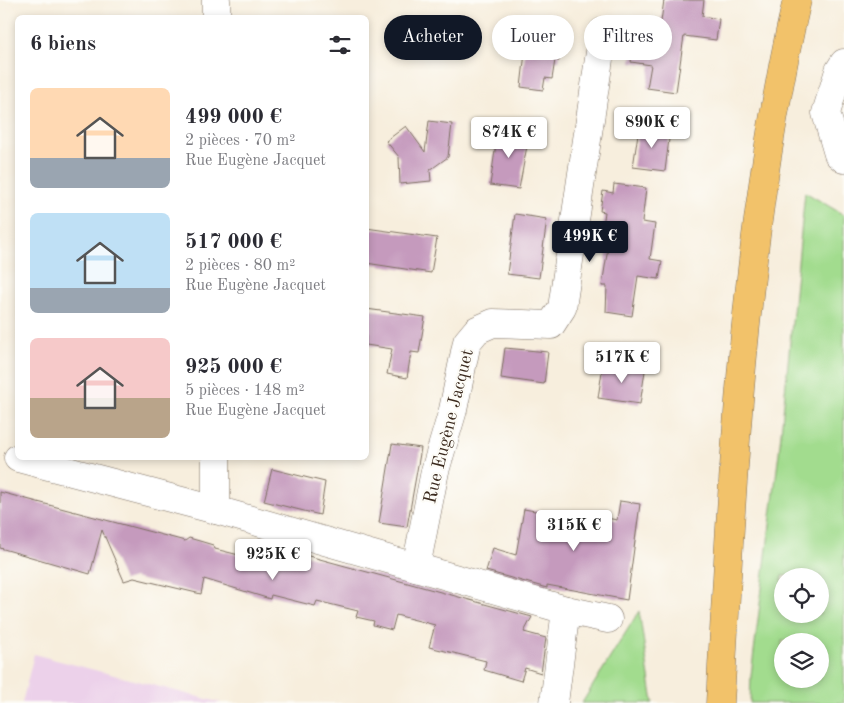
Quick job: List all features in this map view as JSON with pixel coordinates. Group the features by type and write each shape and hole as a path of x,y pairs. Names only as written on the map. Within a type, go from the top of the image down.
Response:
{"highway":[{"path":"720,703 738,409 745,333 773,120 797,0"}],"street":[{"path":"216,0 216,15"},
{"name":"Rue Eugène Jacquet","path":"416,567 435,471 453,410 467,342 477,330 493,323 551,325 562,308 600,60"},
{"path":"844,63 839,71 826,113 838,154 844,159"},
{"path":"0,454 15,456"},
{"path":"29,460 216,510 566,610 608,619"},
{"path":"216,460 216,510"},
{"path":"554,703 566,610"}],"shaded area":[{"path":"34,654 56,660 222,703 22,703"}],"green space":[{"path":"805,192 844,215 844,703 750,703 751,675 779,453"},
{"path":"639,611 653,703 582,703"}],"building":[{"path":"664,0 704,0 702,16 719,19 716,40 684,36 676,92 647,88 651,65 631,62 631,60 672,60 672,15 662,15"},
{"path":"524,60 555,60 552,79 545,78 543,90 521,87"},
{"path":"429,121 452,124 448,157 430,170 431,181 400,184 399,157 386,141 406,126 425,152"},
{"path":"639,127 670,131 665,171 633,167"},
{"path":"498,130 529,135 519,189 490,185"},
{"path":"614,184 646,188 642,222 655,224 650,259 662,261 659,279 638,276 632,316 606,312 607,286 602,286 609,241 605,241 607,227 603,226 605,212 600,211 603,191 613,193"},
{"path":"515,214 547,219 539,278 507,274"},
{"path":"369,228 437,238 431,273 369,263"},
{"path":"369,309 425,317 419,353 411,352 407,378 387,374 392,349 369,345"},
{"path":"505,348 548,352 544,384 501,378"},
{"path":"603,365 645,371 640,404 598,398"},
{"path":"392,444 421,448 407,527 379,523"},
{"path":"272,469 325,482 320,515 264,501"},
{"path":"0,492 185,541 189,538 213,545 215,549 279,565 283,549 532,617 524,632 546,638 541,673 525,668 521,681 484,670 486,661 429,647 435,625 396,615 392,630 373,625 374,621 356,617 358,611 317,601 315,606 271,595 270,599 204,579 201,594 134,578 124,581 102,530 90,574 0,548"},
{"path":"620,501 640,504 627,600 547,585 547,588 486,571 493,548 516,555 524,509 574,518 575,512 617,520"}]}
